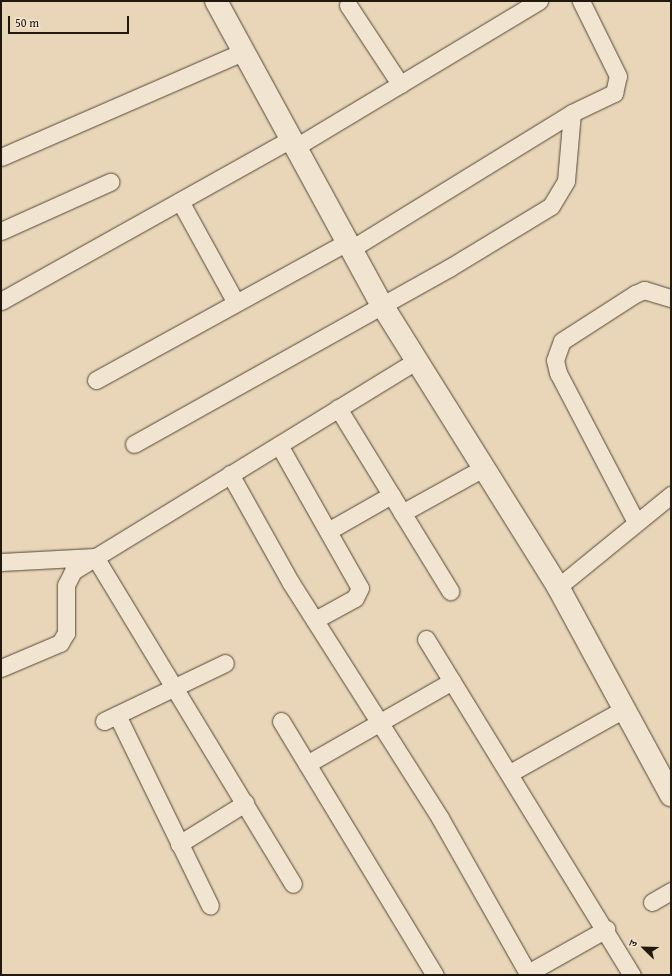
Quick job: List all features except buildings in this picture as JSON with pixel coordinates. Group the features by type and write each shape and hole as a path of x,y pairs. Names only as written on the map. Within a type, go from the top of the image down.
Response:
{"street":[{"path":"216,1 292,144 382,305 485,466 558,587 671,795"},
{"path":"1,301 180,201 292,144 400,84 539,1"},
{"path":"96,380 236,303 349,246 572,113 614,93 618,76 581,1"},
{"path":"348,5 400,84"},
{"path":"1,157 243,52"},
{"path":"134,444 382,305 551,206 566,180 572,113"},
{"path":"1,231 110,182"},
{"path":"180,201 236,303"},
{"path":"636,522 558,373 555,360 562,341 635,294 644,290 671,298"},
{"path":"1,668 60,644 66,633 66,585 73,571 417,360"},
{"path":"338,408 450,591"},
{"path":"279,444 360,588 355,598 315,620"},
{"path":"402,513 485,466"},
{"path":"230,474 315,620 381,724 529,974 606,929"},
{"path":"328,531 391,495"},
{"path":"558,587 671,495"},
{"path":"1,562 95,557"},
{"path":"95,557 176,687 293,884"},
{"path":"426,639 606,929 632,975"},
{"path":"210,906 179,844 111,718 226,663"},
{"path":"307,764 381,724 452,681"},
{"path":"510,773 624,709"},
{"path":"281,721 435,975"},
{"path":"179,844 245,803"},
{"path":"652,902 671,891"}]}
